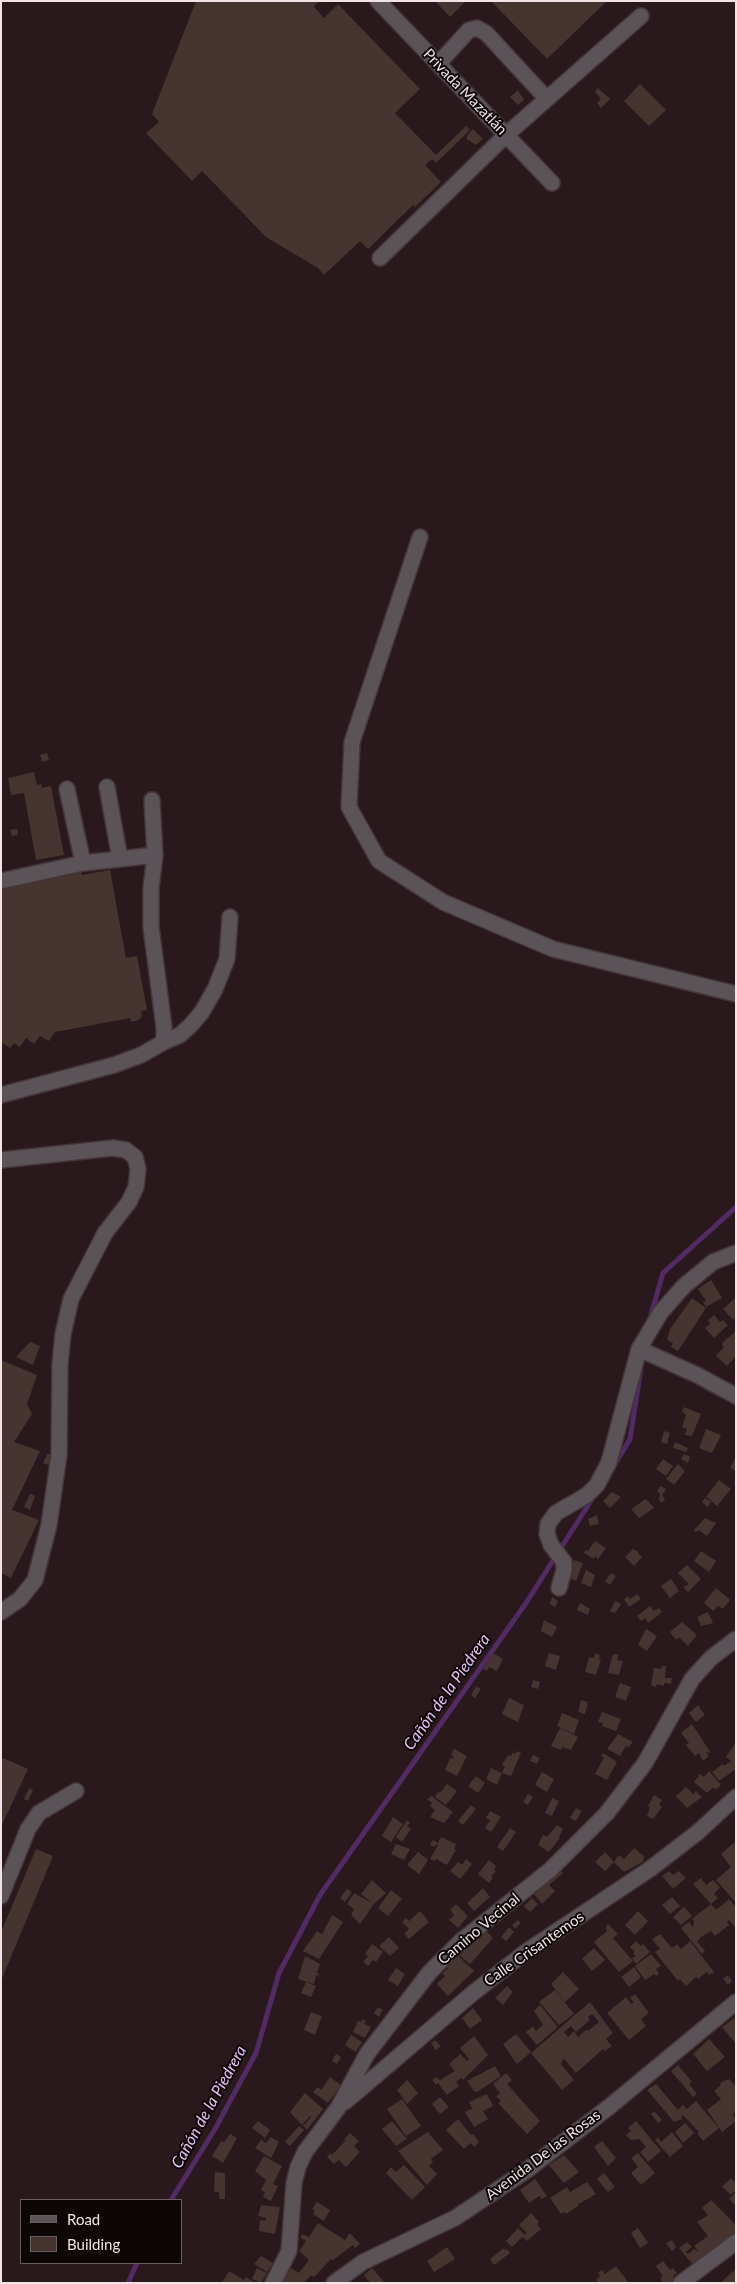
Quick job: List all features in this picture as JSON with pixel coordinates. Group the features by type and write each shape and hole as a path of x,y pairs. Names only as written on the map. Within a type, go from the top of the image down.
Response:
{"street":[{"name":"Privada Mazatlán","path":"378,1 552,183"},
{"path":"380,258 506,135 641,16"},
{"path":"438,64 468,30 477,28 486,33 548,99"},
{"path":"420,536 352,742 349,807 379,861 443,902 553,949 736,994"},
{"path":"107,787 120,859"},
{"path":"67,789 83,863"},
{"path":"152,800 155,855 151,888 151,927 164,1027 164,1042"},
{"path":"1,881 83,863 155,855"},
{"path":"1,1095 141,1056 180,1035 202,1012 215,989 227,959 230,918"},
{"path":"1,1160 113,1148 126,1150 135,1157 138,1169 136,1187 129,1202 105,1232 71,1299 63,1334 60,1364 58,1455 48,1525 35,1580 20,1599 1,1612"},
{"path":"559,1588 564,1570 564,1562 551,1545 547,1534 548,1524 556,1513 587,1495 597,1485 609,1462 638,1349 661,1312 684,1286 712,1262 736,1253"},
{"path":"638,1349 697,1375 736,1396"},
{"name":"Camino Vecinal","path":"273,2283 289,2251 294,2183 298,2167 305,2152 338,2108 368,2054 429,1973 461,1940 550,1870 607,1813 645,1763 692,1679 711,1658 736,1638"},
{"path":"1,1896 33,1821 39,1813 76,1791"},
{"name":"Calle Crisantemos","path":"338,2108 465,2000 512,1963 650,1869 698,1832 736,1797"},
{"name":"Avenida De las Rosas","path":"334,2283 363,2262 454,2218 527,2170 608,2107 736,2002"},
{"path":"681,2283 736,2242"}],"building":[{"path":"196,1 319,1 314,7 324,18 338,4 420,89 395,113 436,155 466,126 470,130 436,163 432,159 425,165 441,182 415,207 413,205 368,249 360,241 324,275 318,268 266,237 202,171 192,181 146,133 159,122 152,114"},
{"path":"435,1 466,1 450,17"},
{"path":"491,1 607,1 547,59"},
{"path":"640,84 666,110 649,126 624,101"},
{"path":"598,88 610,99 601,108 597,103 601,99 595,92"},
{"path":"518,90 524,100 518,105 510,97"},
{"path":"473,129 483,139 476,145 467,139 467,136"},
{"path":"47,753 49,760 42,762 40,755"},
{"path":"34,772 37,785 41,784 42,788 51,786 64,855 36,860 24,793 11,795 8,778"},
{"path":"17,829 18,835 12,836 10,830"},
{"path":"80,866 82,875 110,870 126,958 137,956 147,1010 141,1011 142,1016 139,1020 131,1022 130,1018 55,1032 49,1041 40,1036 34,1044 26,1038 20,1047 14,1043 10,1048 1,1042 1,880"},
{"path":"711,1280 722,1298 706,1307 703,1302 706,1301 698,1289"},
{"path":"736,1297 736,1317 733,1320 723,1309"},
{"path":"692,1298 706,1308 678,1351 671,1347 673,1343 667,1340 670,1329"},
{"path":"714,1315 720,1322 723,1320 728,1325 714,1338 705,1328 710,1324 708,1320"},
{"path":"736,1331 736,1356 727,1366 716,1356 724,1347 722,1346 723,1342"},
{"path":"30,1342 40,1346 33,1365 16,1357"},
{"path":"1,1360 37,1375 27,1404 32,1414 14,1442 40,1451 12,1510 39,1520 11,1578 1,1573"},
{"path":"684,1407 701,1414 692,1436 685,1435 687,1429 682,1427 686,1415 682,1412"},
{"path":"706,1429 721,1435 712,1453 699,1448"},
{"path":"664,1431 670,1433 667,1444 661,1442"},
{"path":"675,1442 688,1448 686,1452 673,1448"},
{"path":"47,1454 53,1455 49,1465 43,1463"},
{"path":"684,1454 690,1457 688,1463 681,1459"},
{"path":"736,1456 736,1471 730,1468"},
{"path":"663,1459 673,1466 666,1476 656,1469"},
{"path":"678,1464 685,1471 674,1485 666,1479"},
{"path":"719,1480 731,1489 717,1506 706,1497"},
{"path":"660,1486 666,1489 662,1495 665,1500 661,1503 659,1500 660,1493 657,1492"},
{"path":"612,1492 621,1497 610,1508 603,1501"},
{"path":"30,1494 35,1496 30,1510 24,1507"},
{"path":"705,1498 711,1502 708,1507 702,1502"},
{"path":"646,1499 654,1508 639,1518 631,1509"},
{"path":"597,1515 599,1524 590,1526 588,1519"},
{"path":"705,1518 716,1523 707,1536 699,1530 696,1532 694,1530"},
{"path":"595,1541 606,1548 598,1559 595,1556 594,1559 584,1553 586,1550 588,1551"},
{"path":"633,1549 639,1552 642,1557 634,1566 625,1557"},
{"path":"701,1551 716,1561 709,1572 694,1561"},
{"path":"570,1559 583,1563 576,1581 564,1576"},
{"path":"687,1565 701,1579 688,1592 683,1587 689,1584 678,1573"},
{"path":"586,1570 595,1575 591,1587 581,1583"},
{"path":"611,1573 616,1576 610,1585 605,1581"},
{"path":"671,1579 679,1591 670,1598 661,1586"},
{"path":"716,1588 730,1600 723,1609 718,1606 713,1611 704,1603"},
{"path":"637,1594 641,1599 629,1607 624,1599 628,1596 630,1599"},
{"path":"552,1597 558,1601 555,1607 550,1604"},
{"path":"615,1601 621,1604 615,1613 610,1611"},
{"path":"580,1603 590,1609 588,1615 577,1610"},
{"path":"650,1606 654,1611 659,1608 662,1612 648,1623 645,1618 641,1621 637,1616"},
{"path":"708,1612 713,1623 701,1626 697,1617"},
{"path":"544,1620 557,1627 552,1637 541,1631"},
{"path":"682,1622 697,1635 688,1646 679,1637 676,1640 670,1632"},
{"path":"646,1629 657,1636 647,1651 638,1645"},
{"path":"493,1653 503,1659 497,1671 489,1667 487,1671 483,1669"},
{"path":"549,1653 560,1656 556,1670 545,1666"},
{"path":"595,1653 600,1655 599,1660 601,1660 596,1675 585,1672 589,1657 594,1658"},
{"path":"613,1654 619,1655 617,1660 623,1661 619,1675 608,1673"},
{"path":"662,1666 666,1666 665,1678 672,1678 671,1684 664,1683 664,1686 657,1684 656,1687 651,1685 654,1668 661,1669"},
{"path":"533,1680 540,1682 538,1689 531,1687"},
{"path":"620,1683 631,1687 626,1701 615,1697"},
{"path":"476,1686 481,1689 475,1698 471,1695"},
{"path":"509,1698 524,1705 518,1722 502,1714"},
{"path":"581,1700 588,1702 585,1714 578,1712"},
{"path":"698,1705 705,1715 696,1722 689,1713"},
{"path":"602,1712 621,1719 616,1731 602,1726 603,1723 598,1722"},
{"path":"562,1713 579,1720 574,1734 557,1726"},
{"path":"692,1724 711,1753 706,1752 709,1756 703,1761 699,1753 695,1756 686,1745 689,1743 681,1733"},
{"path":"560,1728 578,1737 571,1750 562,1747 561,1750 551,1746"},
{"path":"618,1734 633,1742 629,1747 626,1746 620,1756 607,1749"},
{"path":"736,1742 736,1769 719,1781 712,1772 731,1761 726,1757"},
{"path":"454,1749 467,1756 457,1776 445,1770 450,1758 453,1759 454,1757 451,1755"},
{"path":"517,1751 521,1753 511,1776 502,1773 505,1766 502,1765 508,1755 511,1756 512,1753 515,1754"},
{"path":"603,1753 617,1762 607,1780 595,1774 604,1758 601,1756"},
{"path":"533,1755 540,1758 537,1764 530,1761"},
{"path":"3,1758 28,1769 1,1827 1,1759"},
{"path":"491,1768 502,1773 497,1785 486,1779"},
{"path":"709,1771 721,1785 717,1789 712,1788 707,1793 694,1782 700,1774 704,1777"},
{"path":"542,1772 554,1779 547,1792 535,1785"},
{"path":"476,1776 485,1783 478,1793 468,1786"},
{"path":"447,1784 457,1791 446,1805 435,1797"},
{"path":"686,1787 693,1794 696,1791 702,1797 687,1808 676,1796"},
{"path":"29,1788 33,1790 28,1801 24,1799"},
{"path":"528,1794 533,1797 528,1805 523,1802"},
{"path":"654,1795 662,1800 659,1805 662,1807 653,1819 647,1816 650,1807 648,1806"},
{"path":"431,1796 453,1812 444,1823 430,1817 435,1810 430,1806 432,1802 427,1800"},
{"path":"552,1798 559,1801 552,1816 545,1813"},
{"path":"471,1805 476,1809 463,1825 458,1821"},
{"path":"576,1808 582,1811 576,1821 570,1818"},
{"path":"490,1811 501,1817 491,1832 485,1828 490,1820 486,1818"},
{"path":"393,1817 403,1824 391,1842 382,1836"},
{"path":"407,1820 410,1823 407,1826 411,1829 402,1842 396,1837"},
{"path":"557,1825 563,1829 560,1838 549,1852 538,1845 543,1835 547,1837"},
{"path":"510,1828 516,1832 503,1851 497,1847"},
{"path":"441,1837 456,1844 454,1849 456,1850 447,1865 436,1859 435,1861 430,1859 438,1845 434,1847 430,1844 433,1840 438,1843"},
{"path":"736,1841 736,1903 716,1880 731,1867 721,1854"},
{"path":"396,1844 410,1849 404,1860 391,1854"},
{"path":"634,1848 644,1856 643,1862 624,1872 614,1862 619,1855 624,1859"},
{"path":"36,1849 53,1856 1,1981 1,1932"},
{"path":"418,1852 428,1860 419,1874 407,1865"},
{"path":"605,1852 614,1862 605,1871 595,1862"},
{"path":"466,1859 472,1864 460,1879 450,1871 458,1862 462,1865"},
{"path":"489,1860 496,1866 494,1869 496,1871 491,1876 493,1878 489,1883 478,1874"},
{"path":"557,1866 563,1873 549,1885 555,1891 542,1904 534,1894 538,1891 534,1887"},
{"path":"669,1871 673,1875 679,1871 686,1878 673,1889 662,1876"},
{"path":"701,1878 706,1885 713,1880 720,1887 714,1894 718,1898 711,1904 693,1884"},
{"path":"372,1880 386,1893 374,1904 360,1924 351,1915 354,1909 347,1904 354,1893 372,1903 361,1894"},
{"path":"483,1888 490,1897 474,1911 467,1903"},
{"path":"347,1889 352,1892 345,1902 340,1898"},
{"path":"391,1890 402,1899 388,1916 378,1908"},
{"path":"672,1897 680,1906 670,1914 662,1905"},
{"path":"532,1898 538,1904 530,1912 524,1906"},
{"path":"729,1899 736,1907 736,1928 729,1920 727,1922 729,1925 715,1936 711,1931 701,1937 697,1942 705,1951 702,1954 681,1928 689,1922 693,1927 694,1921 692,1919 711,1904 716,1910"},
{"path":"456,1904 468,1916 458,1928 449,1920 454,1915 450,1910"},
{"path":"684,1907 692,1916 681,1925 673,1917"},
{"path":"420,1911 429,1922 409,1939 404,1934 409,1929 402,1922 406,1918 409,1921"},
{"path":"638,1911 648,1921 635,1935 625,1925"},
{"path":"332,1915 343,1922 319,1959 303,1951 317,1931 322,1934"},
{"path":"518,1920 521,1923 515,1929 512,1925"},
{"path":"608,1924 618,1934 613,1938 633,1961 619,1972 594,1942 607,1931 606,1926"},
{"path":"509,1927 514,1932 506,1941 501,1937"},
{"path":"485,1930 493,1938 470,1964 459,1955"},
{"path":"660,1934 672,1948 677,1944 681,1949 690,1941 714,1972 709,1975 707,1972 698,1979 696,1977 686,1986 680,1979 678,1981 655,1952 660,1949 652,1939"},
{"path":"389,1937 399,1948 390,1956 379,1946"},
{"path":"636,1941 641,1946 643,1944 650,1952 636,1964 632,1958 636,1956 633,1953 635,1952 630,1947"},
{"path":"372,1944 383,1952 376,1962 373,1960 368,1966 363,1962 368,1956 365,1954"},
{"path":"594,1948 605,1960 592,1971 582,1959"},
{"path":"651,1954 661,1966 656,1969 659,1974 656,1976 654,1974 645,1980 635,1966"},
{"path":"457,1955 474,1971 448,1996 437,1984 445,1976 442,1974 448,1968 446,1965"},
{"path":"305,1956 320,1964 317,1973 319,1974 318,1976 316,1975 314,1984 298,1979"},
{"path":"634,1967 641,1977 629,1987 621,1977"},
{"path":"396,1968 405,1974 398,1986 388,1980"},
{"path":"563,1972 579,1989 565,2002 551,1984"},
{"path":"728,1975 732,1981 728,1985 723,1979"},
{"path":"306,1982 316,1986 311,1997 301,1993"},
{"path":"507,1986 513,1992 503,2005 495,1998"},
{"path":"555,1990 574,2014 559,2025 539,2002"},
{"path":"635,1994 649,2013 641,2019 646,2026 629,2040 607,2013 626,1997 631,2004 634,2002 630,1998"},
{"path":"590,2002 613,2033 606,2039 612,2046 605,2051 603,2049 576,2073 564,2059 562,2061 561,2064 574,2080 562,2090 531,2053","holes":["592,2014 599,2022 578,2037 574,2031 568,2037 564,2032 571,2026 576,2032 590,2020 588,2017"]},
{"path":"540,2005 558,2027 537,2045 526,2032 533,2026 536,2031 543,2025 534,2011"},
{"path":"378,2007 383,2010 379,2017 374,2013"},
{"path":"473,2008 482,2020 470,2029 462,2018"},
{"path":"311,2012 322,2016 315,2035 304,2030"},
{"path":"736,2017 736,2044 722,2027"},
{"path":"363,2019 366,2021 364,2024 371,2027 365,2038 353,2032 358,2021 361,2022"},
{"path":"516,2034 531,2052 517,2064 503,2044"},
{"path":"351,2035 362,2042 356,2052 345,2045"},
{"path":"474,2036 488,2055 463,2080 461,2078 456,2082 459,2086 447,2095 438,2083 436,2085 432,2080 436,2077 440,2080 455,2071 449,2064 460,2054 467,2061 469,2059 460,2048"},
{"path":"709,2039 725,2057 707,2071 693,2054"},
{"path":"435,2040 441,2046 436,2050 431,2043"},
{"path":"336,2054 341,2057 337,2064 332,2061"},
{"path":"678,2065 692,2082 689,2084 697,2094 693,2097 671,2071"},
{"path":"495,2066 501,2076 477,2092 474,2091 467,2081"},
{"path":"506,2073 512,2080 507,2084 540,2121 527,2134 498,2103 501,2101 496,2096 500,2093 493,2084"},
{"path":"330,2077 341,2085 328,2103 313,2092 318,2087 321,2090"},
{"path":"729,2079 736,2087 736,2111 733,2114 736,2121 722,2132 707,2110 721,2099 714,2091 721,2085 720,2083"},
{"path":"407,2080 418,2093 407,2104 397,2090"},
{"path":"656,2084 678,2110 683,2105 687,2109 696,2101 719,2128 703,2141 697,2133 699,2132 683,2115 681,2117 683,2119 674,2122 647,2090"},
{"path":"305,2093 323,2109 307,2130 303,2126 311,2117 302,2125 290,2112"},
{"path":"487,2094 493,2106 483,2111 488,2119 474,2127 465,2112 470,2109 473,2110 469,2102"},
{"path":"440,2097 449,2107 440,2114 432,2104"},
{"path":"402,2099 421,2126 406,2136 387,2109"},
{"path":"654,2111 662,2120 658,2123 651,2114"},
{"path":"458,2119 479,2142 474,2147 471,2143 464,2149 446,2130"},
{"path":"258,2121 270,2130 265,2138 252,2128"},
{"path":"392,2121 407,2139 396,2146 382,2129"},
{"path":"636,2121 661,2151 648,2162 640,2152 646,2147 639,2139 631,2140 626,2135 631,2131 628,2128"},
{"path":"685,2123 694,2133 683,2143 675,2132"},
{"path":"299,2126 304,2130 290,2146 285,2142"},
{"path":"428,2132 443,2150 431,2159 433,2162 429,2166 437,2174 427,2185 398,2151"},
{"path":"672,2132 683,2146 670,2157 655,2140 658,2137 661,2142"},
{"path":"350,2133 359,2141 354,2146 360,2152 346,2167 339,2160 334,2164 327,2157 330,2153 332,2155"},
{"path":"230,2134 237,2138 223,2163 212,2156 221,2141 224,2142"},
{"path":"271,2137 279,2142 271,2158 255,2148 261,2140 266,2143"},
{"path":"602,2141 616,2158 608,2166 594,2147"},
{"path":"638,2153 655,2173 641,2185 631,2173 638,2167 631,2158"},
{"path":"564,2155 579,2172 564,2183 549,2165"},
{"path":"264,2156 282,2166 273,2184 278,2186 271,2201 263,2197 265,2192 261,2190 266,2180 255,2171"},
{"path":"404,2165 425,2187 412,2200 386,2173 391,2167 396,2172"},
{"path":"215,2172 225,2173 225,2199 219,2199 219,2192 214,2192"},
{"path":"604,2173 615,2187 608,2192 597,2179"},
{"path":"731,2178 736,2183 736,2190 731,2195 722,2187"},
{"path":"535,2179 547,2196 542,2199 539,2196 529,2203 520,2190"},
{"path":"587,2182 596,2194 579,2204 578,2202 578,2206 566,2214 564,2212 561,2214 550,2198 567,2187 570,2192"},
{"path":"736,2192 736,2206 729,2199"},
{"path":"711,2200 736,2225 736,2235 708,2257 706,2254 693,2265 679,2248 687,2242 692,2247 686,2252 688,2254 694,2249 699,2252 694,2246 708,2236 697,2222 708,2215 702,2208"},
{"path":"317,2202 330,2210 324,2221 313,2214 315,2211 312,2209"},
{"path":"261,2205 280,2207 275,2234 259,2231 260,2220 265,2221 266,2218 258,2216"},
{"path":"531,2213 539,2222 537,2224 541,2229 527,2241 523,2237 512,2247 506,2241 518,2228 525,2235 527,2233 519,2225"},
{"path":"318,2223 345,2240 350,2233 360,2244 355,2248 353,2245 333,2260 331,2259 314,2277 311,2275 304,2283 282,2283 291,2268 299,2273 309,2260 299,2251 306,2241 301,2238 301,2234 309,2237"},
{"path":"638,2228 648,2243 640,2248 631,2233"},
{"path":"672,2240 676,2247 672,2251 666,2243"},
{"path":"447,2247 455,2259 434,2272 427,2261"},
{"path":"504,2248 510,2253 494,2265 490,2259"},
{"path":"261,2256 273,2263 267,2272 254,2264"},
{"path":"663,2261 670,2270 673,2268 677,2273 673,2276 675,2279 670,2283 663,2283 660,2278 663,2276 656,2266"},
{"path":"616,2266 628,2282 598,2283 596,2280 600,2276 598,2273 602,2270 605,2274"},
{"path":"257,2268 267,2273 261,2283 252,2279"},
{"path":"372,2268 385,2283 370,2283 364,2275"},
{"path":"736,2270 736,2283 720,2283 731,2273"},
{"path":"229,2271 244,2280 246,2277 255,2283 222,2283"}],"waterway":[{"name":"Cañón de la Piedrera","path":"650,1318 663,1273 736,1207"},
{"name":"Cañón de la Piedrera","path":"615,1464 630,1439 641,1368"},
{"name":"Cañón de la Piedrera","path":"172,2199 215,2129 256,2053 279,1973 320,1895 526,1603 594,1496"},
{"name":"Cañón de la Piedrera","path":"128,2283 137,2264"}]}
